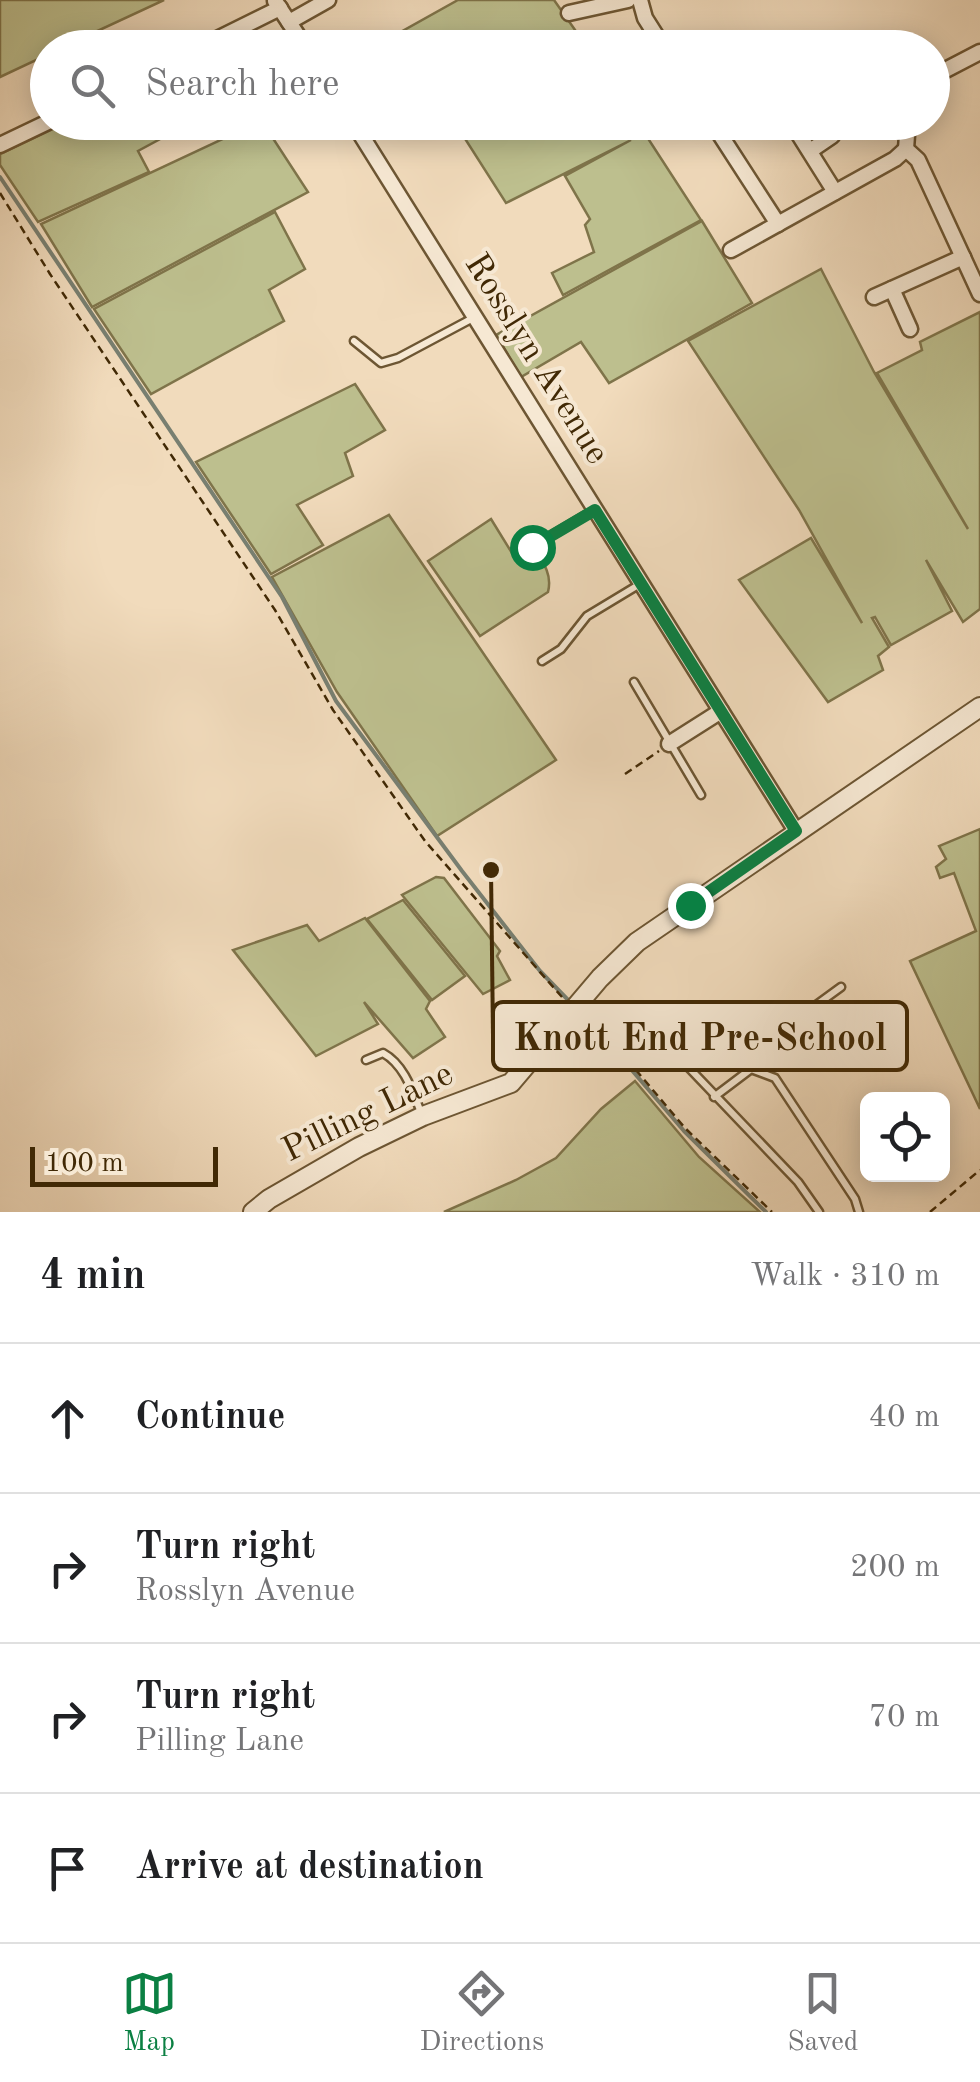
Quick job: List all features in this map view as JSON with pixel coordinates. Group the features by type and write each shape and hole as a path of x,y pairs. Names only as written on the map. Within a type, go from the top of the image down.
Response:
{"street":[{"path":"289,22 328,0"},
{"path":"569,13 628,0"},
{"path":"640,0 653,30"},
{"path":"231,30 277,4 294,30"},
{"path":"950,67 980,52"},
{"path":"0,145 30,131"},
{"name":"Rosslyn Avenue","path":"364,140 796,831"},
{"path":"724,140 778,224"},
{"path":"803,140 835,192"},
{"path":"810,151 826,140"},
{"path":"730,250 895,159 906,149 907,140"},
{"path":"906,149 918,160 979,288"},
{"path":"874,298 963,257"},
{"path":"892,289 910,329"},
{"name":"Pilling Lane","path":"252,1212 359,1146 422,1116 511,1083 637,942 980,706"},
{"path":"671,743 721,711"}],"lane":[{"path":"354,341 381,363 474,318"},
{"path":"532,547 595,510"},
{"path":"542,662 561,649 587,616 641,584"},
{"path":"634,682 701,794"},
{"path":"714,1097 751,1069 754,1058 782,1030 841,988"},
{"path":"578,1004 648,1064 670,1048 798,1182 819,1212"},
{"path":"366,1060 383,1053 389,1056 406,1078 422,1116"},
{"path":"751,1069 768,1073 782,1088 855,1199 859,1212"}],"path":[{"path":"0,193 275,610 333,710 453,874 559,994"},
{"path":"625,774 671,743"},
{"path":"686,1128 772,1212"},
{"path":"930,1212 980,1170"}],"green space":[{"path":"0,0 164,0 100,30 30,30 30,63 0,77"},
{"path":"458,0 554,0 575,30 404,30"},
{"path":"30,140 158,140 138,151 149,172 38,222 0,165 0,154"},
{"path":"221,140 274,140 308,192 92,307 41,224"},
{"path":"466,140 631,140 506,203"},
{"path":"631,140 649,140 701,220 563,295 552,273 594,252 585,225 590,219 565,176"},
{"path":"275,212 305,269 269,290 284,321 151,394 94,309"},
{"path":"702,221 752,303 609,383 581,342 521,377 496,335"},
{"path":"821,269 874,372 968,529 877,373 922,350 920,342 980,312 980,609 963,622 926,560 952,611 891,645 875,617 872,618 889,647 878,656 883,670 828,702 739,580 811,538 862,623 799,510 688,341"},
{"path":"355,384 385,430 345,453 353,476 297,505 323,545 271,574 196,462"},
{"path":"389,515 556,760 437,836 337,692 272,577"},
{"path":"491,519 512,553 530,543 545,566 549,585 548,592 480,636 428,561"},
{"path":"980,829 980,1109 910,961 976,931 954,873 940,878 936,867 946,859 939,846"},
{"path":"436,877 444,878 500,951 497,956 510,980 483,994 402,895"},
{"path":"403,900 465,976 432,1000 367,919"},
{"path":"365,918 430,1001 426,1009 445,1037 413,1058 364,1002 378,1024 316,1056 233,950 307,925 319,941"},
{"path":"635,1081 699,1157 760,1212 444,1212 556,1158 601,1109"}],"waterway":[{"path":"0,177 282,597 336,701 462,871 540,971 571,1003"},
{"path":"582,1012 684,1131 766,1212"}],"place":[{"name":"Knott End Pre-School","path":"491,870"}],"route":[{"path":"532,547 595,510 796,831 690,905"}]}
